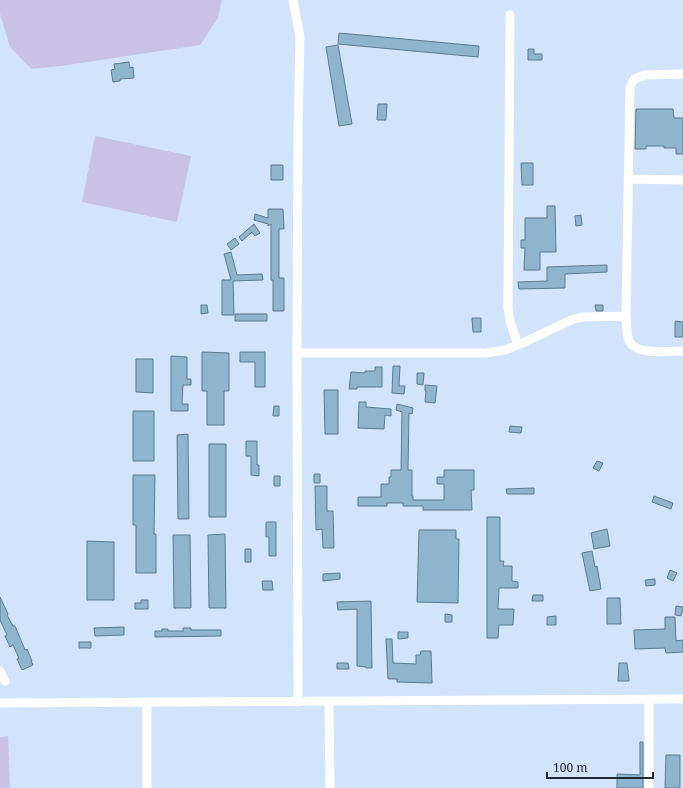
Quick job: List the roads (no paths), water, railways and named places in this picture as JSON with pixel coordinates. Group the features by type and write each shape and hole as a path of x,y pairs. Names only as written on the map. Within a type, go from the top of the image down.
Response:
{"street":[{"path":"293,0 300,37 297,353 298,702"},
{"path":"510,15 508,308 510,321 518,345"},
{"path":"683,74 645,74 634,79 630,88 626,316 628,340 633,346 645,352 683,351"},
{"path":"629,179 683,180"},
{"path":"297,353 485,353 505,350 571,320 582,317 626,316"},
{"path":"0,671 5,681"},
{"path":"649,699 649,788"},
{"path":"0,703 683,699"},
{"path":"329,701 330,788"},
{"path":"147,702 147,788"}]}
